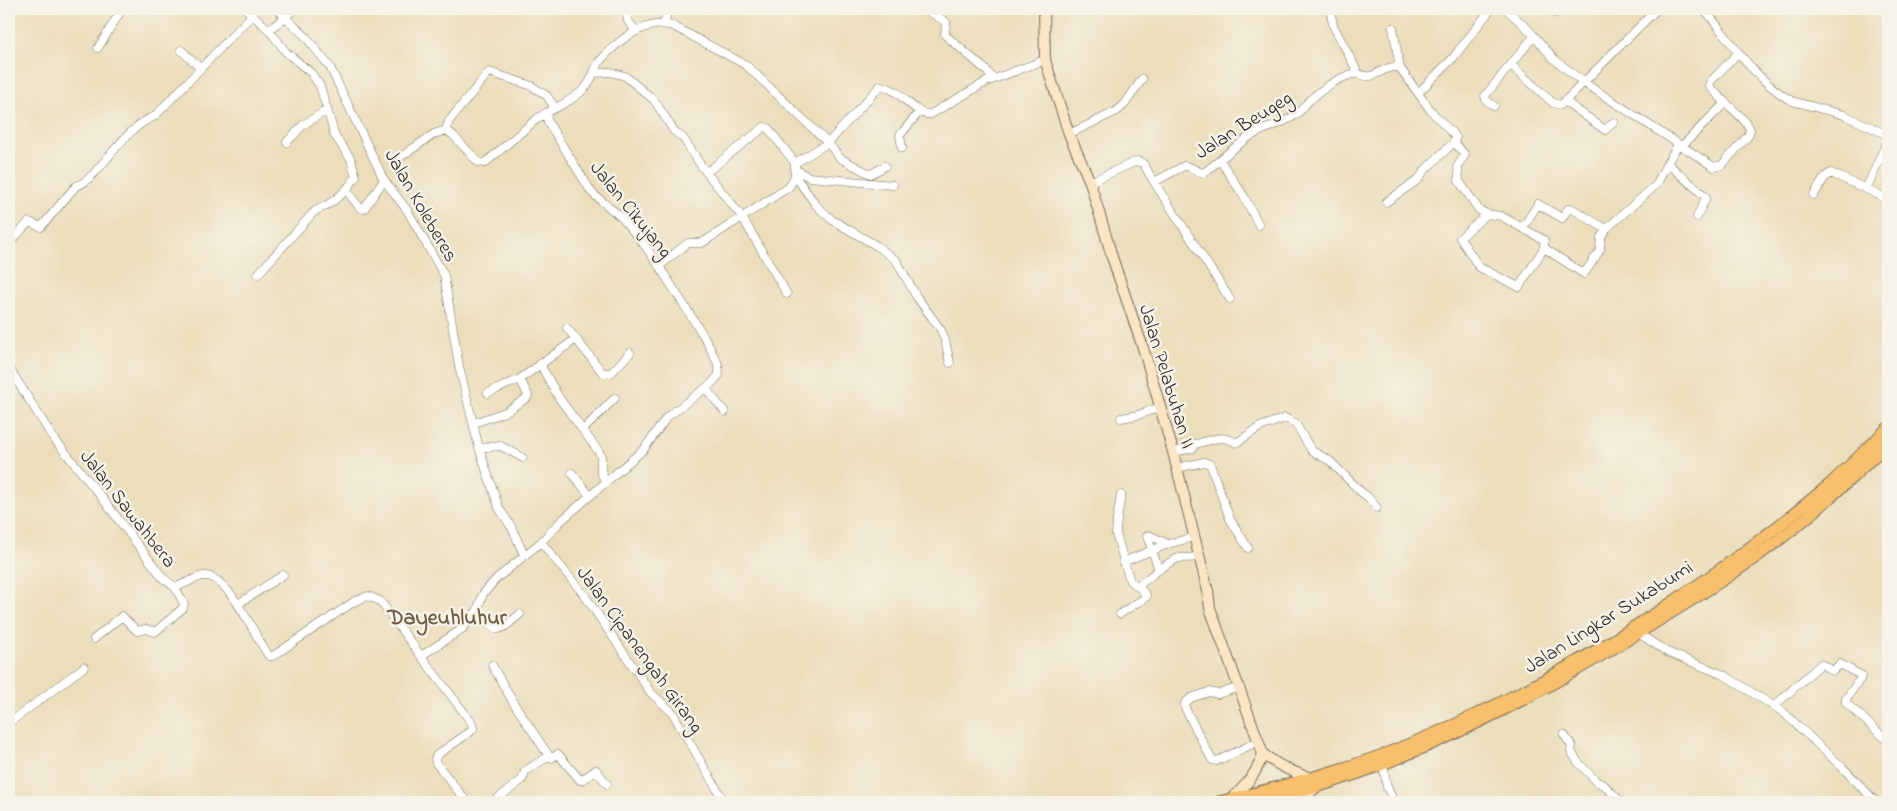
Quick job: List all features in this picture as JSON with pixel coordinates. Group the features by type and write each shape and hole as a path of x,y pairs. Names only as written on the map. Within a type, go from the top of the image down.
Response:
{"main road":[{"name":"Jalan Pelabuhan II","path":"1044,9 1045,60 1069,134 1090,182 1135,328 1144,350 1173,452 1208,591 1210,608 1263,754"},
{"name":"Jalan Lingkar Sukabumi","path":"1632,634 1790,516 1830,483 1888,428"},
{"name":"Jalan Lingkar Sukabumi","path":"1318,783 1383,764 1475,723 1707,590 1798,525 1837,492 1888,443"},
{"name":"Jalan Lingkar Sukabumi","path":"1318,783 1463,720 1570,669"},
{"path":"1224,801 1250,781 1259,767 1263,754 1274,763 1318,783"},
{"path":"1224,801 1318,783"},
{"path":"1259,802 1318,783"},
{"path":"1300,802 1318,783"}],"street":[{"path":"98,48 122,9"},
{"path":"246,9 269,30 286,52 314,77 320,86 335,136 351,160 356,175 346,190 313,213 258,274"},
{"name":"Jalan Koleberes","path":"277,9 305,36 330,67 384,180 407,210 444,275 459,366 479,448 496,501 512,528 524,554"},
{"path":"269,30 294,9"},
{"path":"626,9 628,21 636,30"},
{"path":"668,9 668,25"},
{"path":"910,9 929,11 946,22 945,35 993,79"},
{"path":"1330,9 1333,25 1358,73"},
{"path":"1418,93 1453,58 1491,9"},
{"path":"1506,9 1554,58 1583,82 1714,167 1722,165 1748,136 1750,130 1748,124 1710,87 1710,83 1738,53"},
{"path":"1511,65 1556,105 1561,105 1658,9"},
{"path":"1704,9 1738,53 1767,82 1792,101 1844,116 1888,135"},
{"path":"9,243 29,222 41,227 76,186 82,184 97,170 142,122 155,116 252,15"},
{"path":"446,130 482,163 538,118 570,101 589,83 600,62 636,30 650,25 668,25 746,65 828,143 840,158 871,174 885,166"},
{"path":"1386,202 1418,180 1425,170 1454,142 1456,137 1431,111 1400,68 1393,28"},
{"path":"1494,106 1485,99 1485,96 1534,36"},
{"path":"181,50 200,68"},
{"path":"659,266 688,243 702,244 789,187 795,170 828,143 880,86 895,90 926,115 935,112 993,79 1045,60"},
{"name":"Jalan Beugeg","path":"1154,182 1184,166 1204,173 1250,137 1296,116 1309,100 1326,87 1348,75 1358,73 1371,76 1390,68 1400,68"},
{"path":"396,160 434,134 446,130 452,116 489,72 532,86 546,96 555,108"},
{"path":"594,73 610,72 618,74 638,85 654,100 674,131 684,138 707,172 742,217 787,294"},
{"path":"1069,134 1117,112 1125,104 1142,79"},
{"path":"1565,101 1605,130 1614,122"},
{"path":"1544,248 1583,275 1600,250 1606,228 1657,184 1667,163 1680,146 1725,103"},
{"path":"286,142 303,125 327,110"},
{"path":"902,148 900,135 920,112"},
{"name":"Jalan Cikujang","path":"524,554 541,542 560,522 644,449 667,417 706,389 719,375 718,364 705,338 659,266 622,218 592,193 550,126 546,113"},
{"path":"707,172 764,127 768,128 816,205 839,225 872,243 896,260 916,296 941,330 946,340 950,363"},
{"path":"1866,189 1888,140"},
{"path":"1454,142 1466,155 1458,165 1459,181 1476,208 1487,214 1502,216 1544,240 1544,248 1519,287 1482,270 1460,238 1487,214"},
{"path":"1220,160 1259,225"},
{"path":"1090,182 1137,161 1144,163 1154,182 1230,299"},
{"path":"1667,163 1706,197 1697,217"},
{"path":"795,170 809,177 893,185"},
{"path":"1814,195 1825,177 1831,173 1888,199"},
{"path":"346,190 360,208 364,209 384,180"},
{"path":"1523,227 1538,204 1562,218 1568,209 1571,208 1606,228"},
{"path":"567,328 603,373 611,373 630,353"},
{"path":"488,393 520,379 576,339"},
{"path":"540,364 559,398 601,457 601,472 606,483"},
{"name":"Jalan Sawahbera","path":"9,368 52,436 163,578 175,587 182,586 204,576 210,576 217,580 238,604 269,656 273,656 356,601 368,596 380,601 421,656"},
{"path":"474,423 505,412 523,402 528,395 520,379"},
{"path":"706,389 725,412"},
{"path":"583,430 616,398"},
{"path":"1121,418 1138,415 1160,407"},
{"path":"1173,452 1193,448 1195,444 1220,437 1236,443 1268,423 1285,418 1295,424 1312,451 1330,460 1377,508"},
{"path":"479,448 502,446 523,458"},
{"path":"1177,468 1204,462 1210,464 1230,519 1248,548"},
{"path":"572,473 590,496"},
{"path":"1120,614 1146,597 1145,592 1130,581 1123,562 1116,526 1122,495"},
{"path":"1159,570 1148,536 1168,544"},
{"path":"1123,562 1168,544 1194,538"},
{"name":"Jalan Cipanengah Girang","path":"541,542 585,596 652,693 672,712 722,801"},
{"path":"467,802 436,763 435,759 470,732 473,729 472,723 421,656 462,629 477,611 483,594 487,589 524,554"},
{"path":"1138,586 1159,570 1180,558 1192,559 1199,556"},
{"path":"238,604 283,575"},
{"path":"94,639 122,616 137,631 144,629 155,632 183,608 184,604 175,587"},
{"path":"477,611 497,630 502,629 520,614"},
{"path":"1632,634 1666,652 1724,675 1783,712 1810,736 1876,802"},
{"path":"1773,707 1822,664 1833,670 1840,664 1862,676 1846,699 1846,703 1888,741"},
{"path":"492,665 513,702 549,756"},
{"path":"9,724 84,667"},
{"path":"1240,687 1218,694 1209,692 1191,698 1185,703 1185,708 1214,761 1259,741"},
{"path":"1564,735 1572,745 1571,751 1577,761 1596,782 1604,785 1621,802"},
{"path":"494,802 522,780 525,771 549,756 552,758 558,754 580,780 596,770 607,784"},
{"path":"1383,764 1387,788 1394,802"}],"district":[{"name":"Dayeuhluhur","path":"447,616"}]}
